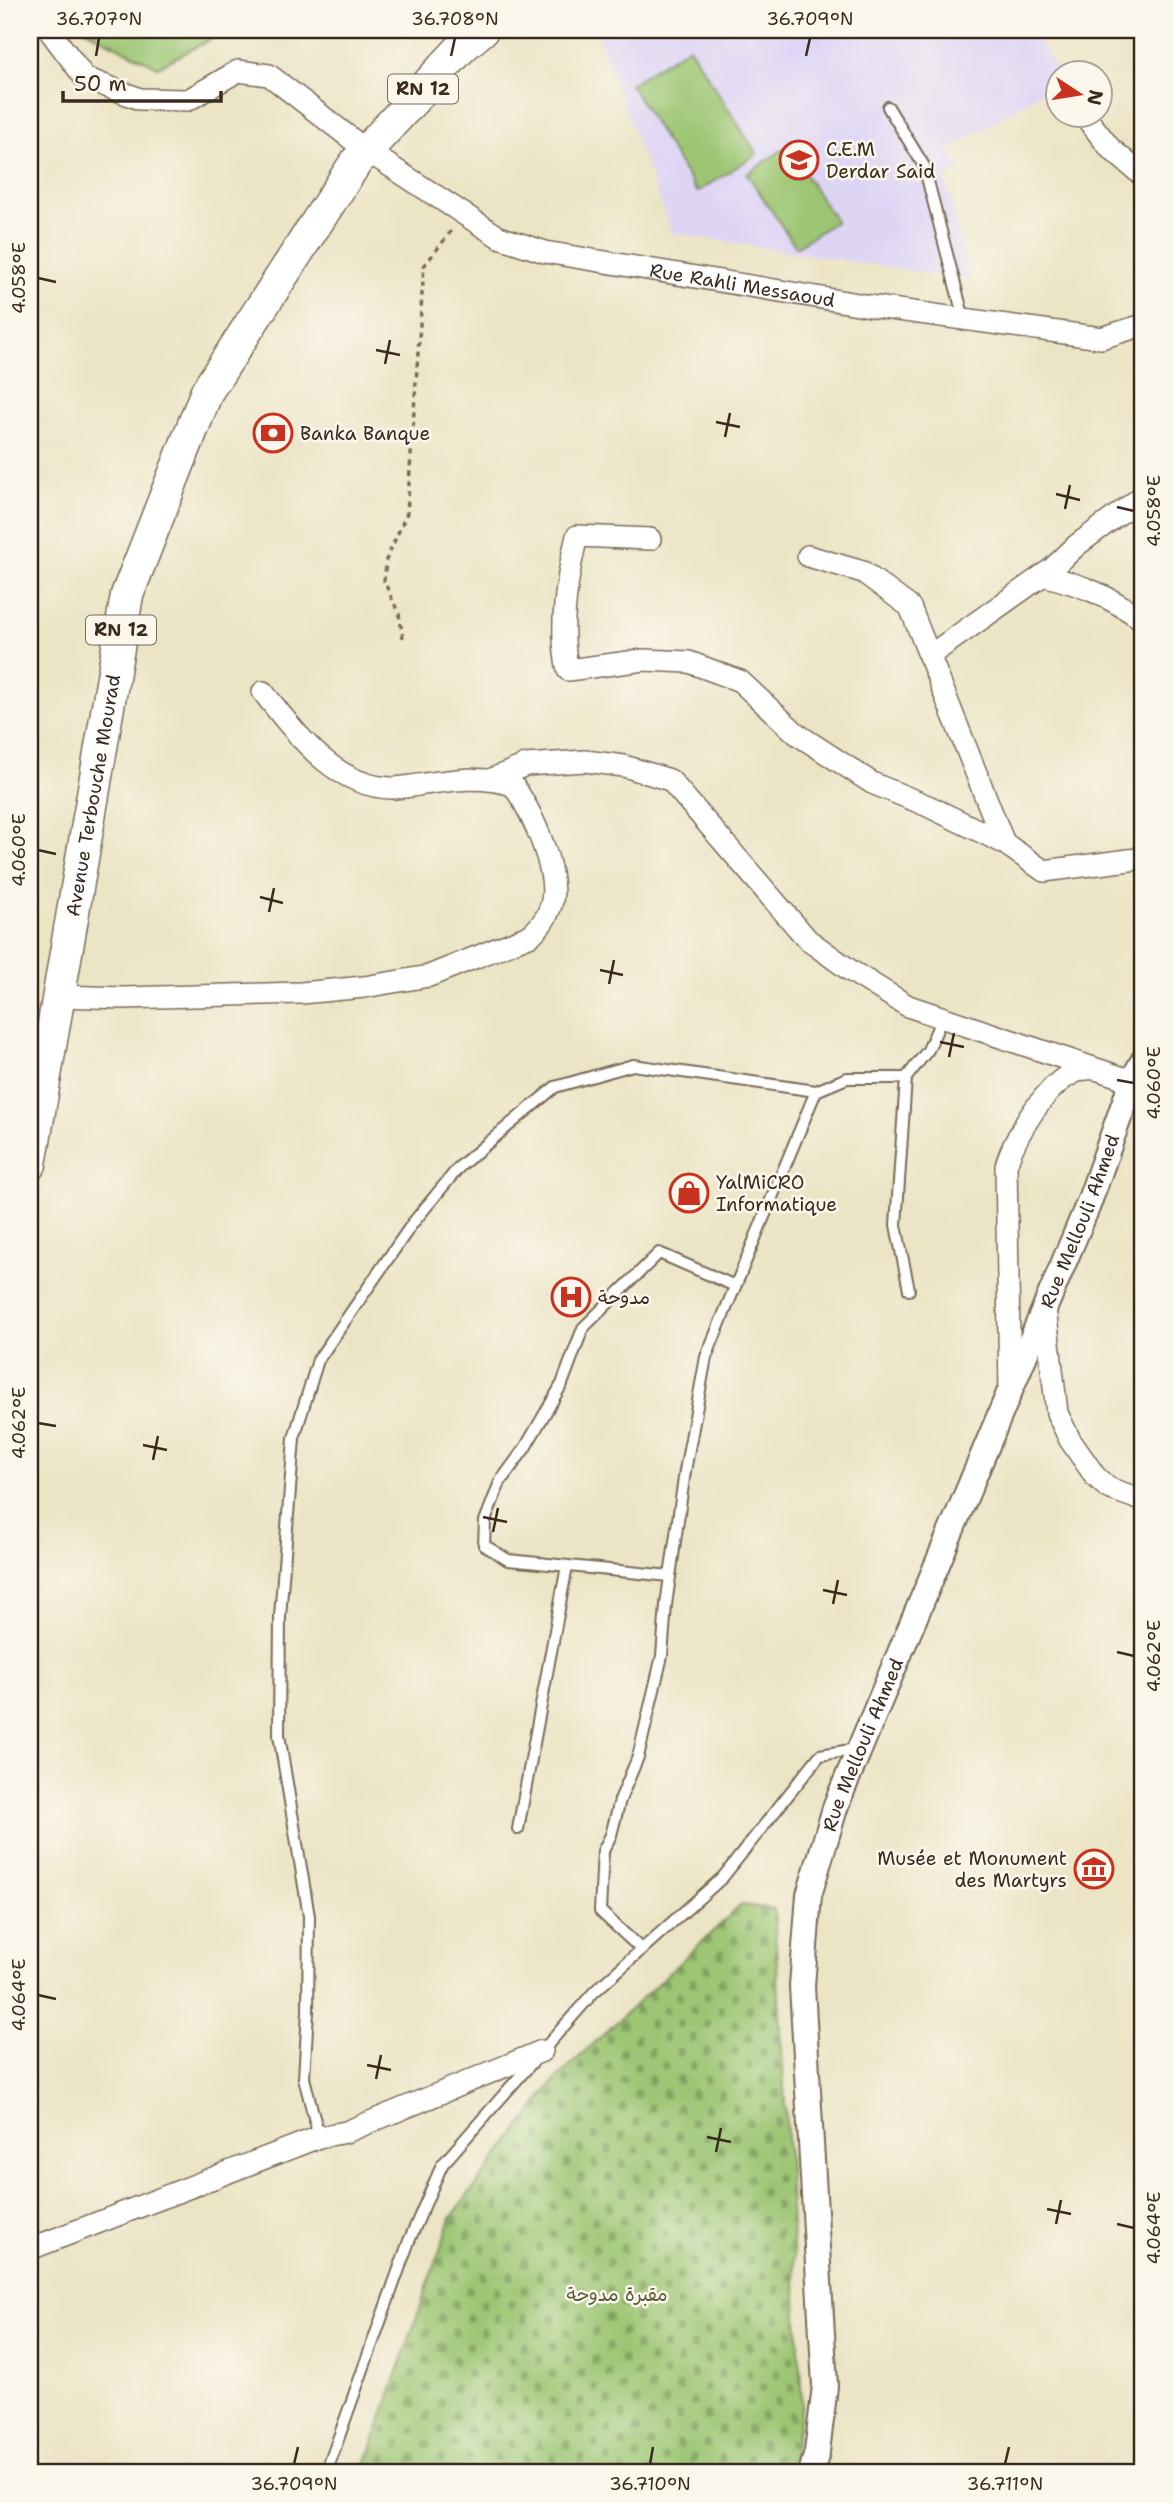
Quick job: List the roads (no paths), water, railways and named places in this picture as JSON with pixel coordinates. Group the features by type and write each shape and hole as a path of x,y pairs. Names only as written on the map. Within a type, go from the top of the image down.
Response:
{"main road":[{"name":"RN 12","path":"367,151 462,47 482,30"},
{"name":"Avenue Terbouche Mourad","path":"30,1164 127,595 207,391 356,162 367,151"}],"street":[{"name":"Rue Rahli Messaoud","path":"49,30 86,78 140,99 188,100 238,71 270,75 367,151 499,237 545,252 876,307 1101,338 1143,325"},
{"path":"1096,130 1110,148 1143,176"},
{"path":"929,656 1043,575 1077,545 1143,496"},
{"path":"650,539 577,536 567,577 564,654 568,670 644,660 688,662 740,681 797,734 872,783 928,806 1004,843 1044,871 1137,859 1143,855"},
{"path":"808,556 863,572 910,607 1004,843"},
{"path":"1043,575 1084,585 1119,603 1143,620"},
{"path":"59,996 124,998 301,993 364,987 429,976 531,934 543,923 551,905 550,870 541,839 513,785 492,779 448,780 394,788 356,781 304,744 263,692"},
{"path":"492,779 526,765 585,761 624,766 670,780 808,940 908,1006 1094,1069 1139,1075"},
{"path":"1010,1390 1006,1166 1020,1131 1053,1089 1079,1070 1094,1069"},
{"name":"Rue Mellouli Ahmed","path":"811,2473 817,2452 825,2386 802,1986 809,1895 836,1805 1088,1205 1139,1075"},
{"path":"1045,1307 1057,1413 1070,1440 1094,1476 1108,1488 1143,1498"},
{"path":"30,2249 319,2137 346,2132 542,2051"}],"lane":[{"path":"888,107 924,166 964,319"},
{"path":"909,1290 897,1225 906,1078 928,1050 942,1018"},
{"path":"319,2137 304,2078 309,1916 279,1735 281,1617 294,1438 318,1360 412,1224 459,1167 555,1087 633,1065 817,1091 847,1078 906,1078"},
{"path":"642,1950 600,1911 603,1851 638,1757 662,1656 685,1471 706,1357 817,1091"},
{"path":"670,1576 508,1560 484,1545 485,1521 500,1482 525,1448 562,1384 583,1328 659,1253 735,1286"},
{"path":"518,1829 567,1566"},
{"path":"326,2473 409,2241 442,2165 594,1993 723,1877 820,1755 860,1748"}],"place":[{"name":"C.E.M Derdar Said","path":"799,160"},
{"name":"Banka Banque","path":"273,433"},
{"name":"YalMiCRO Informatique","path":"689,1193"},
{"name":"مدوحة","path":"571,1297"},
{"name":"Musée et Monument des Martyrs","path":"1094,1869"}],"park label":[{"name":"مقبرة مدوحة","path":"617,2294"}]}
